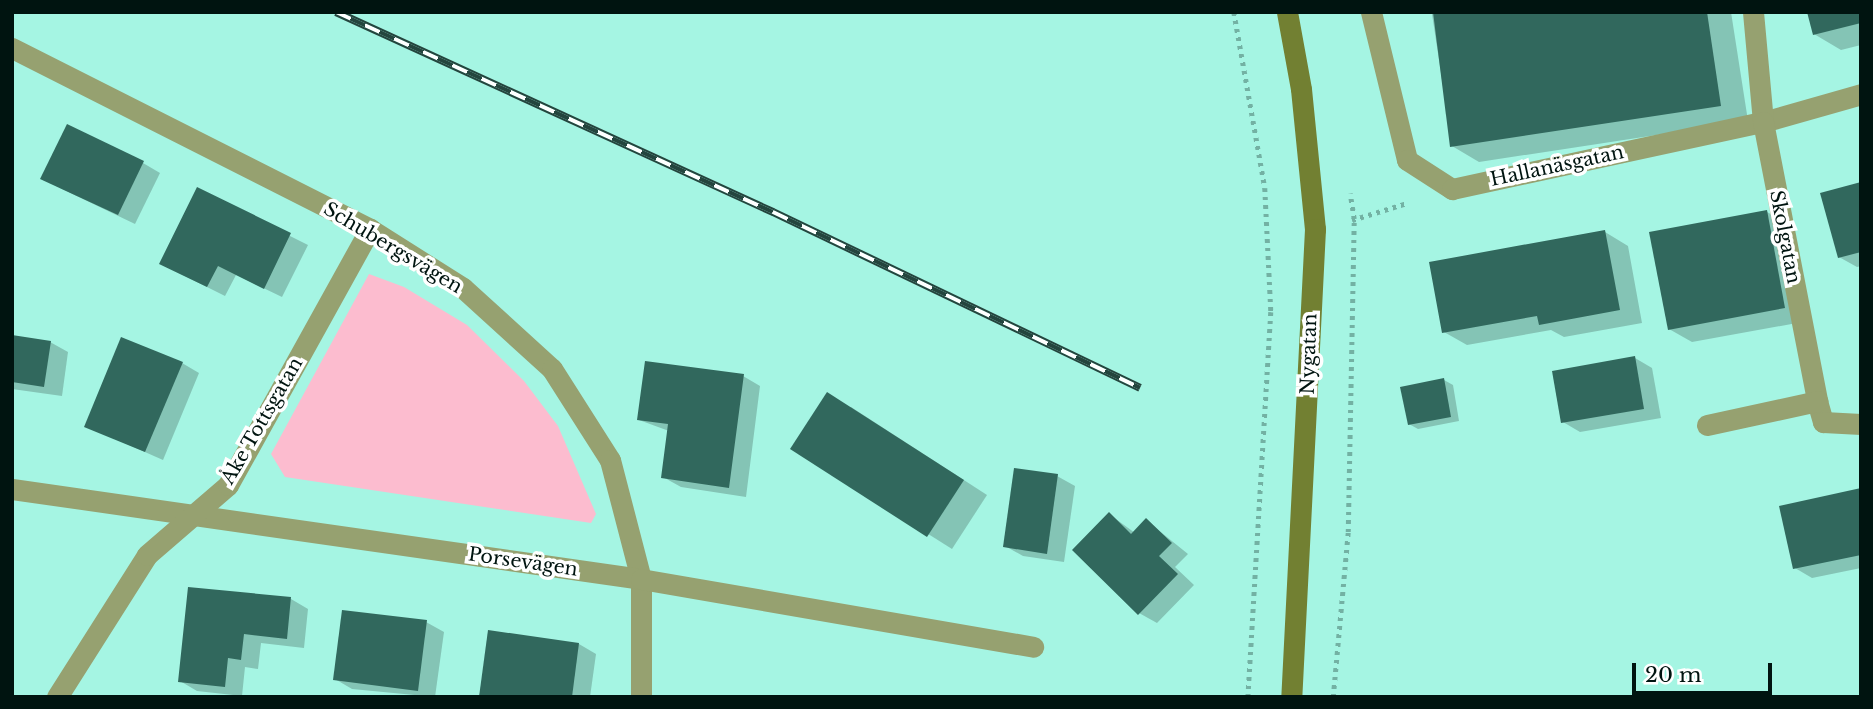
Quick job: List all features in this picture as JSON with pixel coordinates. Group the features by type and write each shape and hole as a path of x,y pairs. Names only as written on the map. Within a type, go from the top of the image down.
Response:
{"street":[{"name":"Nygatan","path":"1287,12 1301,89 1315,229 1291,697"},
{"path":"1371,12 1407,160 1452,189"},
{"name":"Skolgatan","path":"1753,12 1763,122 1817,401"},
{"name":"Schubergsvägen","path":"12,48 370,229 463,288 552,369 610,460 641,579 641,697"},
{"name":"Hallanäsgatan","path":"1452,189 1763,122 1861,94"},
{"name":"Åke Tottsgatan","path":"57,697 147,555 228,485 370,229"},
{"path":"1707,425 1817,401 1823,422 1861,424"},
{"name":"Porsevägen","path":"12,489 641,579 1033,647"}],"path":[{"path":"1234,12 1265,188 1270,312 1248,697"},
{"path":"1315,229 1452,189"}],"shaded area":[{"path":"369,274 404,287 467,325 524,381 558,426 596,514 591,523 285,477 271,454"}],"building":[{"path":"1433,12 1707,12 1721,106 1450,147"},
{"path":"1807,12 1861,12 1861,23 1813,35"},
{"path":"67,124 144,161 118,215 40,179"},
{"path":"1861,182 1861,252 1838,258 1820,193"},
{"path":"197,187 291,233 264,289 218,266 207,287 159,264"},
{"path":"1767,210 1785,308 1668,330 1649,232"},
{"path":"1605,230 1620,310 1539,325 1537,316 1442,333 1429,262"},
{"path":"12,335 51,341 44,387 12,382"},
{"path":"121,337 183,362 145,452 84,427"},
{"path":"1635,356 1644,409 1561,423 1552,371"},
{"path":"645,361 744,374 729,488 661,478 668,424 637,420"},
{"path":"1444,378 1451,417 1408,425 1400,387"},
{"path":"827,392 964,480 927,537 790,449"},
{"path":"1014,468 1058,474 1047,554 1003,547"},
{"path":"1861,488 1861,555 1793,569 1779,506"},
{"path":"1109,512 1131,534 1146,518 1172,543 1159,556 1178,574 1138,615 1072,550"},
{"path":"188,587 291,597 287,639 244,634 241,660 228,658 225,687 178,682"},
{"path":"342,610 427,620 418,691 333,680"},
{"path":"488,630 579,643 572,697 479,697"}],"railway":[{"path":"336,12 773,212 1140,388"}]}
